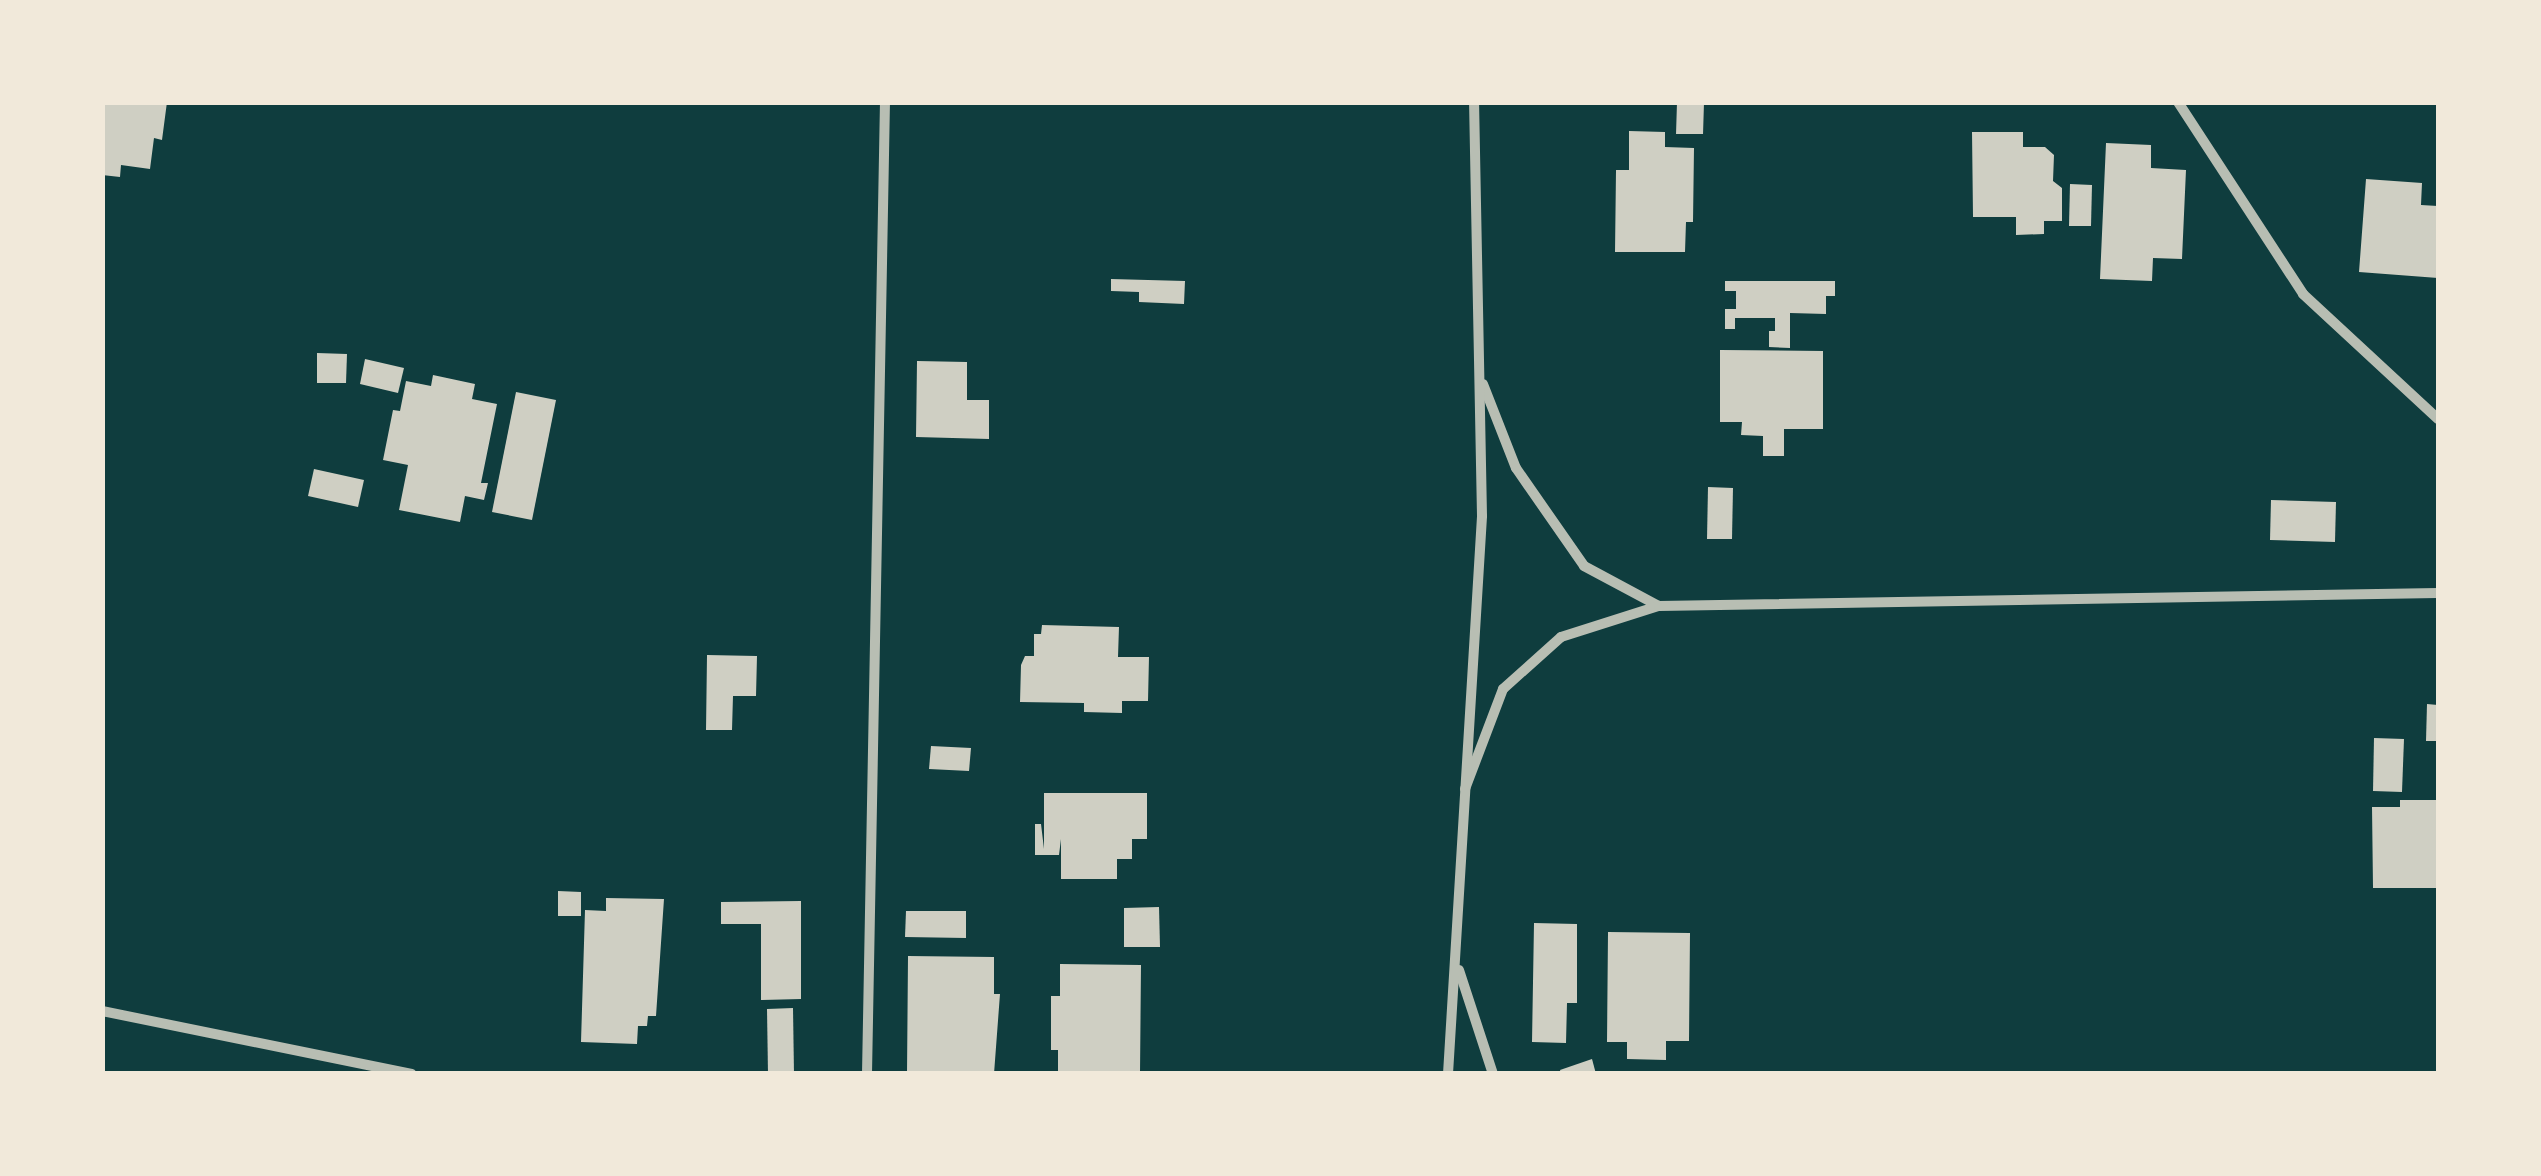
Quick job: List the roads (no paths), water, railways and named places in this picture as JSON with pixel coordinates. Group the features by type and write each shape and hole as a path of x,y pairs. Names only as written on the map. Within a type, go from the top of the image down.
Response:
{"street":[{"path":"867,1074 885,102"},
{"path":"1448,1074 1482,516 1474,102"},
{"path":"2178,102 2304,294 2438,420"},
{"path":"1480,378 1516,468 1584,566 1659,606"},
{"path":"1465,789 1503,689 1561,636 1659,606 2438,593"},
{"path":"1456,959 1492,1074"},
{"path":"102,1011 412,1074"}]}
